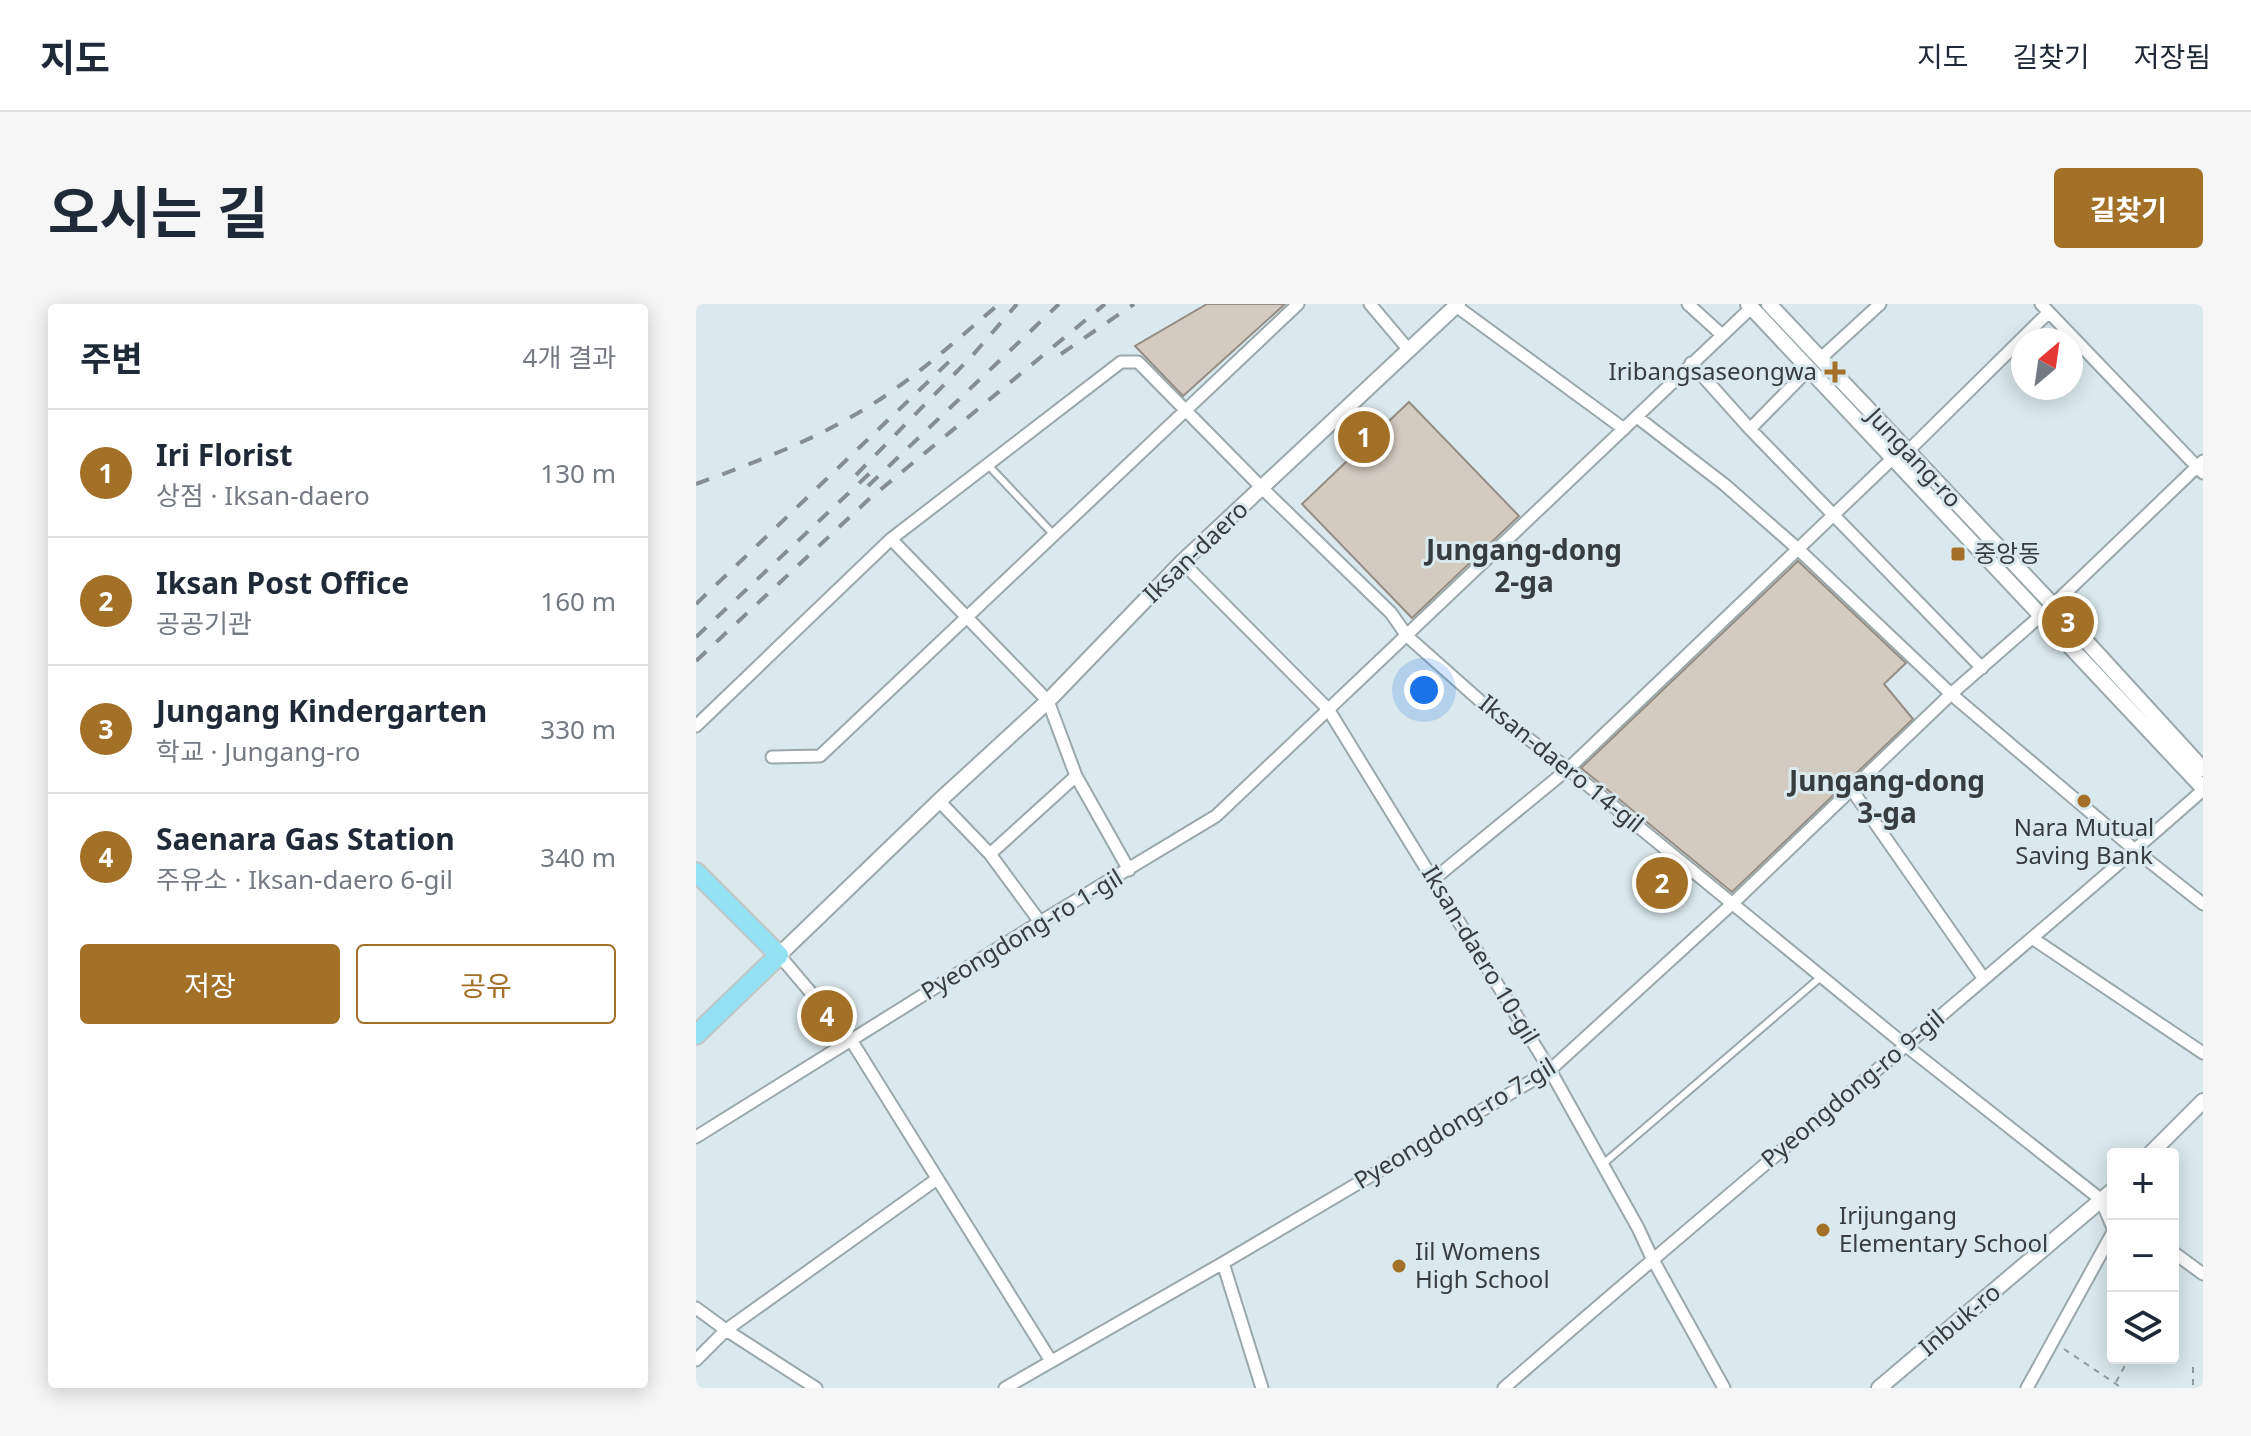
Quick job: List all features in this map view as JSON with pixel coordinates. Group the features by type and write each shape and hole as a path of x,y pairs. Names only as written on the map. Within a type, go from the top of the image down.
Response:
{"main road":[{"path":"696,872 779,955"},
{"name":"Iksan-daero","path":"696,1035 779,955"}],"street":[{"path":"772,757 820,756 1298,304"},
{"path":"1370,304 1408,349"},
{"path":"1688,304 1722,335"},
{"name":"Jungang-ro","path":"1769,304 1816,363 2041,615 2203,789"},
{"path":"1750,429 1880,304"},
{"name":"Iksan-daero","path":"779,955 1048,701 1182,562 1457,305 1624,429"},
{"name":"Jungang-ro","path":"1328,709 1750,306 1816,363"},
{"path":"1900,455 2045,308 2201,467"},
{"name":"Iksan-daero 14-gil","path":"696,726 891,539 1121,362 1138,362 1391,613 1407,636 1487,707 1568,769 1905,1045 2107,1198"},
{"path":"1691,363 1750,429 1982,668"},
{"path":"1637,417 1725,485 1798,549 1951,694 2203,904"},
{"name":"Jungang-ro","path":"1434,879 1568,769 1900,455"},
{"name":"Jungang-ro","path":"1900,455 2053,605 2203,769"},
{"name":"Pyeongdong-ro 7-gil","path":"1005,1388 1550,1070 1733,903 1951,694 2053,605 2201,467"},
{"path":"891,539 1048,701 1076,776 1129,870"},
{"name":"Iksan-daero 10-gil","path":"1182,562 1328,709 1550,1070 1724,1388"},
{"name":"Pyeongdong-ro 1-gil","path":"696,1137 1216,816 1328,709"},
{"path":"990,854 1076,776"},
{"name":"Pyeongdong-ro 9-gil","path":"1504,1388 1652,1258 1984,979 2203,789"},
{"path":"1852,790 1984,979"},
{"path":"939,801 990,854 1040,922"},
{"path":"2032,938 2203,1053"},
{"path":"779,955 851,1040 1051,1361"},
{"path":"2156,1148 2203,1101"},
{"path":"696,1360 726,1330 937,1179"},
{"name":"Inbuk-ro","path":"1879,1388 2107,1202"},
{"path":"2027,1388 2107,1241"},
{"path":"2179,1256 2203,1274"},
{"path":"1223,1263 1262,1388"},
{"path":"696,1308 816,1388"}],"lane":[{"path":"988,465 1054,535"},
{"path":"1603,1164 1822,976"}],"path":[{"path":"2053,1341 2122,1388"},
{"path":"2116,1383 2126,1364"},
{"path":"2193,1367 2193,1388"}],"building":[{"path":"1207,304 1285,304 1183,396 1135,346"},
{"path":"1409,402 1519,516 1412,618 1302,504"},
{"path":"1798,561 1906,663 1884,684 1913,719 1732,892 1581,768"}],"railway":[{"path":"696,484 790,447 858,413 910,378 999,304"},
{"path":"856,475 972,356 1017,304"},
{"path":"868,486 1059,304"},
{"path":"696,661 868,500 1105,304"},
{"path":"1061,354 1134,304"},
{"path":"696,604 956,355"},
{"path":"696,637 871,472"}],"place":[{"name":"Iribangsaseongwa","path":"1835,372"},
{"name":"Iri Florist","path":"1364,437"},
{"name":"중앙동","path":"1958,554"},
{"name":"Jungang Kindergarten","path":"2068,622"},
{"name":"Nara Mutual Saving Bank","path":"2084,801"},
{"name":"Iksan Post Office","path":"1662,883"},
{"name":"Saenara Gas Station","path":"827,1016"},
{"name":"Irijungang Elementary School","path":"1823,1230"},
{"name":"Iil Womens High School","path":"1399,1266"}],"district":[{"name":"Jungang-dong 2-ga","path":"1524,566"},
{"name":"Jungang-dong 3-ga","path":"1887,797"}]}
